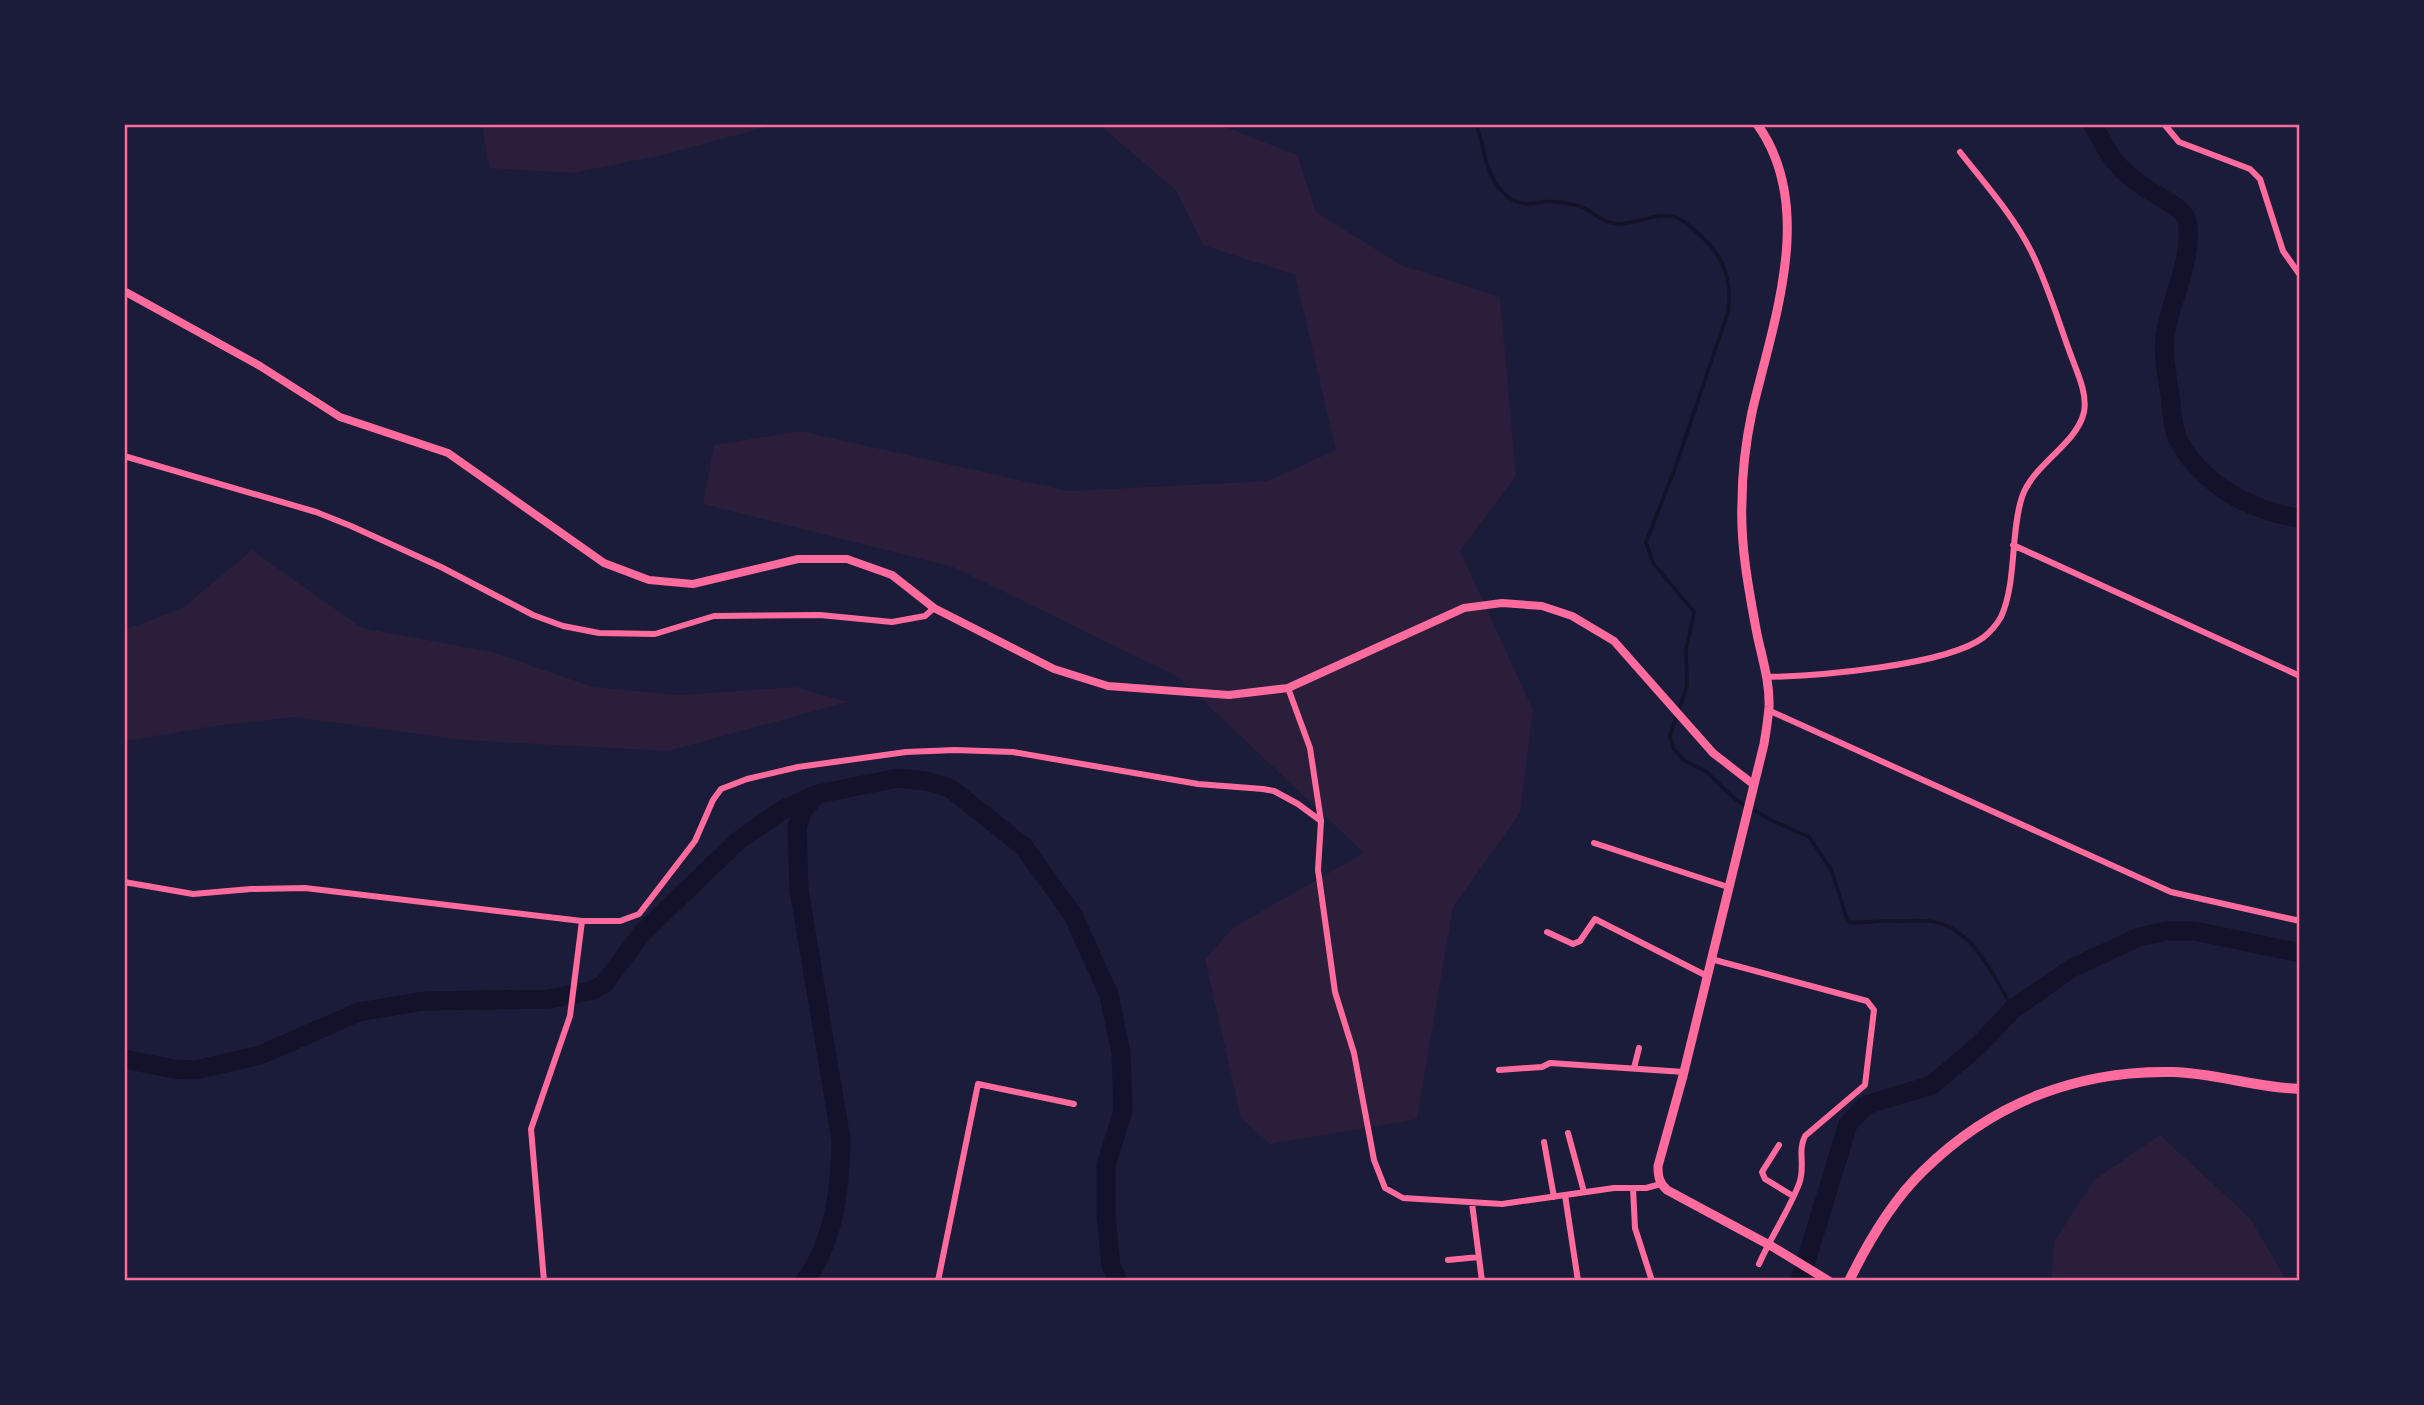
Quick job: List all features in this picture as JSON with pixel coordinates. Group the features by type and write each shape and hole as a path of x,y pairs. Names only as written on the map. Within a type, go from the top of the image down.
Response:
{"highway":[{"path":"1849,1281 1878,1230 1922,1172 1955,1143 2000,1112 2038,1094 2073,1083 2144,1072 2177,1072 2300,1089"}],"main road":[{"path":"1757,124 1766,136 1781,170 1787,210 1787,242 1779,300 1752,413 1741,501 1742,538 1766,677 1768,710 1764,744 1684,1072 1658,1166 1661,1184 1829,1281"}],"street":[{"path":"2164,124 2179,142 2250,169 2260,179 2283,251 2300,275"},
{"path":"1766,677 1835,673 1934,657 1962,649 1983,638 2001,616 2008,590 2017,513 2024,492 2033,477 2077,428 2084,406 2081,382 2048,288 2030,249 2009,215 1960,152"},
{"path":"124,291 260,366 341,417 448,453 604,563 649,580 693,584 798,559 847,559 892,575 934,608 1054,669 1108,686 1229,695 1288,688 1464,608 1502,603 1542,606 1572,616 1614,641 1713,753 1754,784"},
{"path":"124,456 316,512 441,567 533,615 563,626 599,633 655,635 714,616 820,615 892,622 925,616 934,608"},
{"path":"2013,545 2300,676"},
{"path":"1288,688 1310,748 1321,821 1318,870 1335,992 1354,1053 1374,1160 1385,1188 1402,1198 1502,1204 1661,1184"},
{"path":"1768,710 2171,891 2300,922"},
{"path":"124,883 193,894 305,888 582,921 620,921 639,914 695,841 713,800 721,789 747,779 798,767 906,752 1013,752 1198,784 1263,789 1274,791 1298,804 1321,821"},
{"path":"1594,843 1728,887"},
{"path":"1547,932 1573,944 1580,941 1595,919 1707,976"},
{"path":"544,1281 531,1129 570,1016 582,921"},
{"path":"1711,959 1867,1001 1874,1010 1865,1085 1805,1136 1800,1146 1803,1170 1770,1246 1759,1264"},
{"path":"1634,1069 1639,1048"},
{"path":"1499,1070 1542,1068 1550,1063 1684,1072"},
{"path":"938,1281 978,1084 1074,1104"},
{"path":"1568,1133 1584,1192"},
{"path":"1544,1142 1554,1197"},
{"path":"1779,1146 1762,1172 1765,1179 1793,1196"},
{"path":"1633,1188 1635,1228 1652,1281"},
{"path":"1564,1195 1578,1281"},
{"path":"1472,1203 1482,1281"},
{"path":"1448,1260 1479,1257"}],"shaded area":[{"path":"482,124 778,124 658,156 573,173 489,168"},
{"path":"1098,124 1218,124 1297,155 1316,212 1401,265 1500,297 1516,476 1460,551 1533,710 1520,813 1453,907 1417,1119 1270,1144 1241,1118 1205,959 1234,927 1364,853 1178,677 953,567 703,504 714,445 800,431 1068,491 1268,481 1336,450 1295,275 1203,245 1176,190"},
{"path":"252,550 362,628 492,652 593,687 680,695 796,687 848,702 668,751 463,740 294,717 215,726 124,741 124,630 181,609"},
{"path":"2160,1135 2250,1218 2287,1281 2051,1281 2054,1242 2094,1180"}],"waterway":[{"path":"1476,124 1490,172 1507,196 1526,204 1551,201 1574,205 1607,222 1618,224 1657,216 1677,218 1711,246 1727,276 1728,312 1674,471 1646,542 1653,563 1694,612 1686,650 1687,686 1670,736 1673,748 1684,760 1707,772 1736,800 1809,837 1831,869 1848,922 1926,921 1949,927 1961,935 1982,957 2013,1009"},
{"path":"2093,124 2106,149 2120,167 2137,182 2180,210 2187,221 2188,247 2164,345 2173,422 2179,441 2201,470 2230,493 2264,509 2300,518"},
{"path":"124,1059 174,1069 195,1070 260,1055 359,1012 424,1001 549,999 593,990 604,984 643,932 738,841 782,810 818,794 898,778 926,781 950,788 1024,847 1073,915 1109,995 1121,1053 1123,1111 1106,1165 1106,1215 1111,1266 1118,1281"},
{"path":"805,1281 823,1248 834,1213 841,1140 799,890 797,827 803,810 815,797"},
{"path":"1800,1281 1848,1124 1866,1105 1932,1085 1980,1044 2013,1009 2072,968 2139,937 2167,931 2195,931 2300,953"}]}
